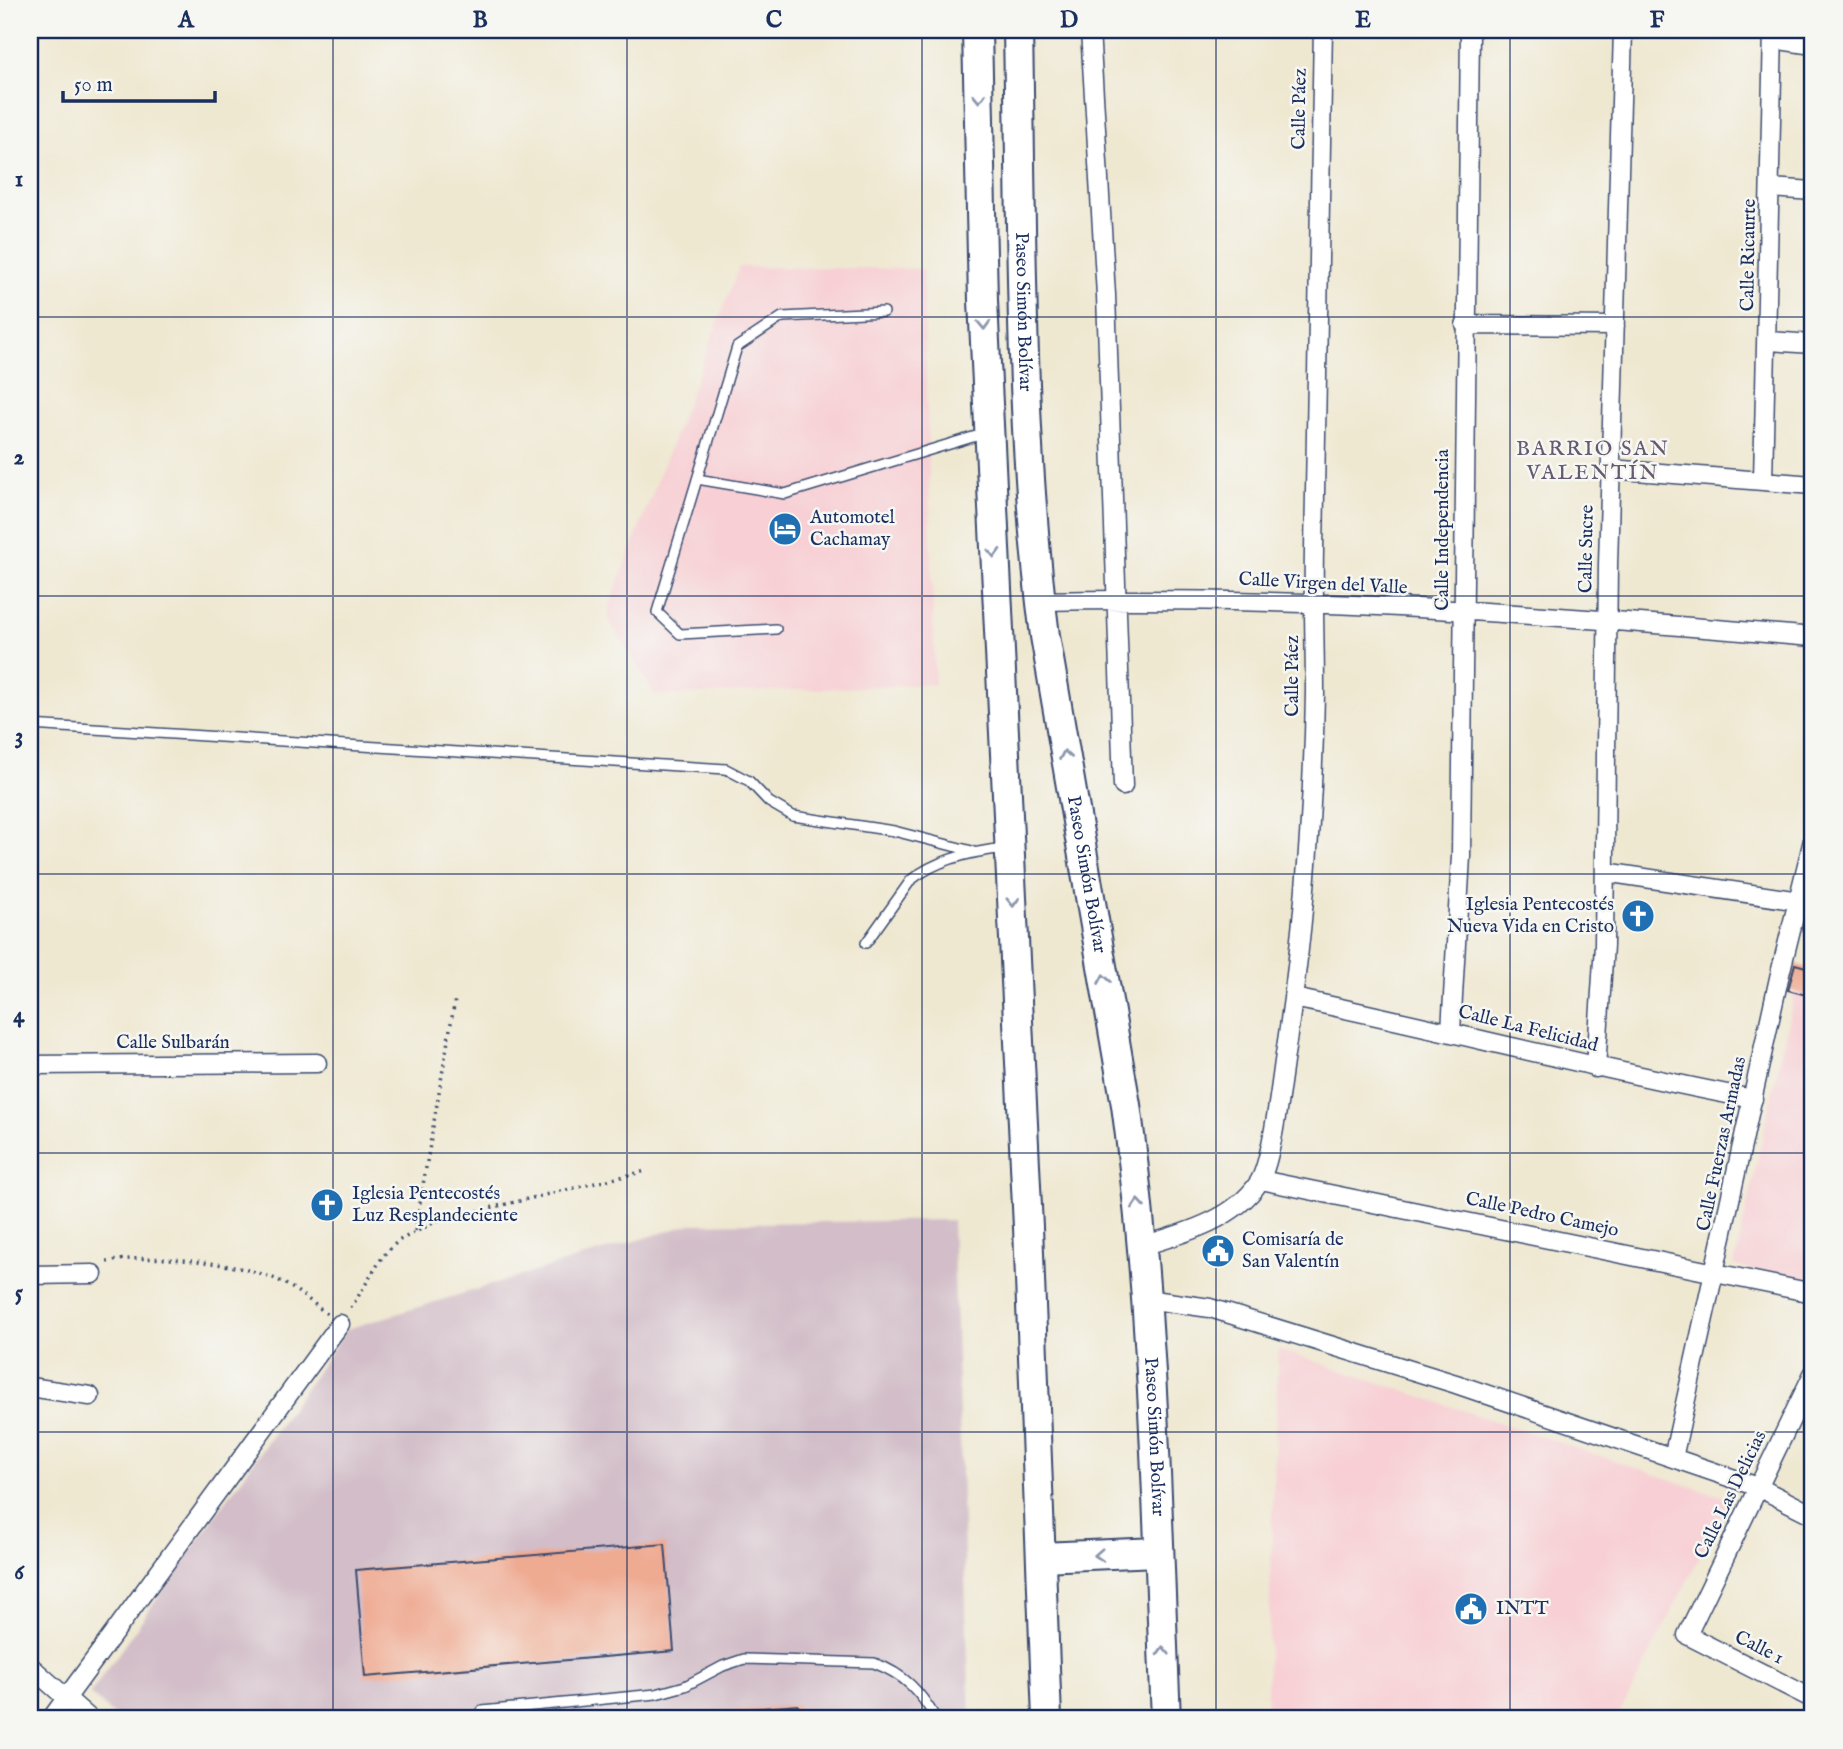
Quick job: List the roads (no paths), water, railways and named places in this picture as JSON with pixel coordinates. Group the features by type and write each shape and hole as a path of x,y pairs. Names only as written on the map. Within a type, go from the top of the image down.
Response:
{"main road":[{"path":"977,30 989,432 1010,848 1047,1719"},
{"name":"Paseo Simón Bolívar","path":"1018,30 1030,463 1040,601 1126,1105 1142,1246 1166,1719"},
{"path":"1041,1557 1158,1552"}],"street":[{"path":"1090,30 1106,295 1124,786"},
{"name":"Calle Páez","path":"1261,1180 1272,1137 1294,998 1304,916 1312,785 1323,30"},
{"name":"Calle Independencia","path":"1451,1031 1461,856 1470,30"},
{"name":"Calle Sucre","path":"1596,1068 1605,872 1610,469 1623,30"},
{"path":"1773,35 1813,46"},
{"name":"Calle Ricaurte","path":"1763,481 1773,35"},
{"path":"1771,188 1813,191"},
{"path":"1465,325 1615,326"},
{"path":"1768,341 1813,344"},
{"path":"1610,469 1813,485"},
{"name":"Calle Virgen del Valle","path":"1040,601 1118,599 1314,603 1607,620 1813,637"},
{"name":"Calle Fuerzas Armadas","path":"1673,1458 1753,1099 1806,901 1813,840"},
{"path":"1605,872 1806,901"},
{"name":"Calle La Felicidad","path":"1294,998 1451,1031 1596,1068 1753,1099"},
{"name":"Calle Sulbarán","path":"30,1065 317,1063"},
{"path":"1142,1246 1182,1234 1231,1210 1261,1180"},
{"name":"Calle Pedro Camejo","path":"1261,1180 1813,1293"},
{"path":"30,1275 93,1274"},
{"path":"1146,1300 1210,1308 1456,1384 1758,1487 1813,1516"},
{"path":"51,1719 68,1700 266,1422 340,1324"},
{"name":"Calle Las Delicias","path":"1686,1635 1813,1374"},
{"path":"30,1387 90,1396"},
{"name":"Calle 1","path":"1686,1635 1813,1699"},
{"path":"30,1666 90,1719"}],"lane":[{"path":"776,629 680,634 657,612 737,347 782,317 884,312"},
{"path":"697,479 785,494 989,432"},
{"path":"30,725 726,769 749,781 769,802 793,816 894,831 972,851"},
{"path":"866,943 920,873 972,851 1010,848"},
{"path":"483,1719 482,1711 671,1691 733,1661 744,1659 874,1664 907,1680 917,1689 936,1719"}],"place":[{"name":"Automotel Cachamay","path":"785,529"},
{"name":"Iglesia Pentecostés Nueva Vida en Cristo","path":"1638,916"},
{"name":"Iglesia Pentecostés Luz Resplandeciente","path":"327,1205"},
{"name":"Comisaría de San Valentín","path":"1218,1251"},
{"name":"INTT","path":"1471,1609"}],"district":[{"name":"BARRIO SAN VALENTÍN","path":"1593,461"}]}
